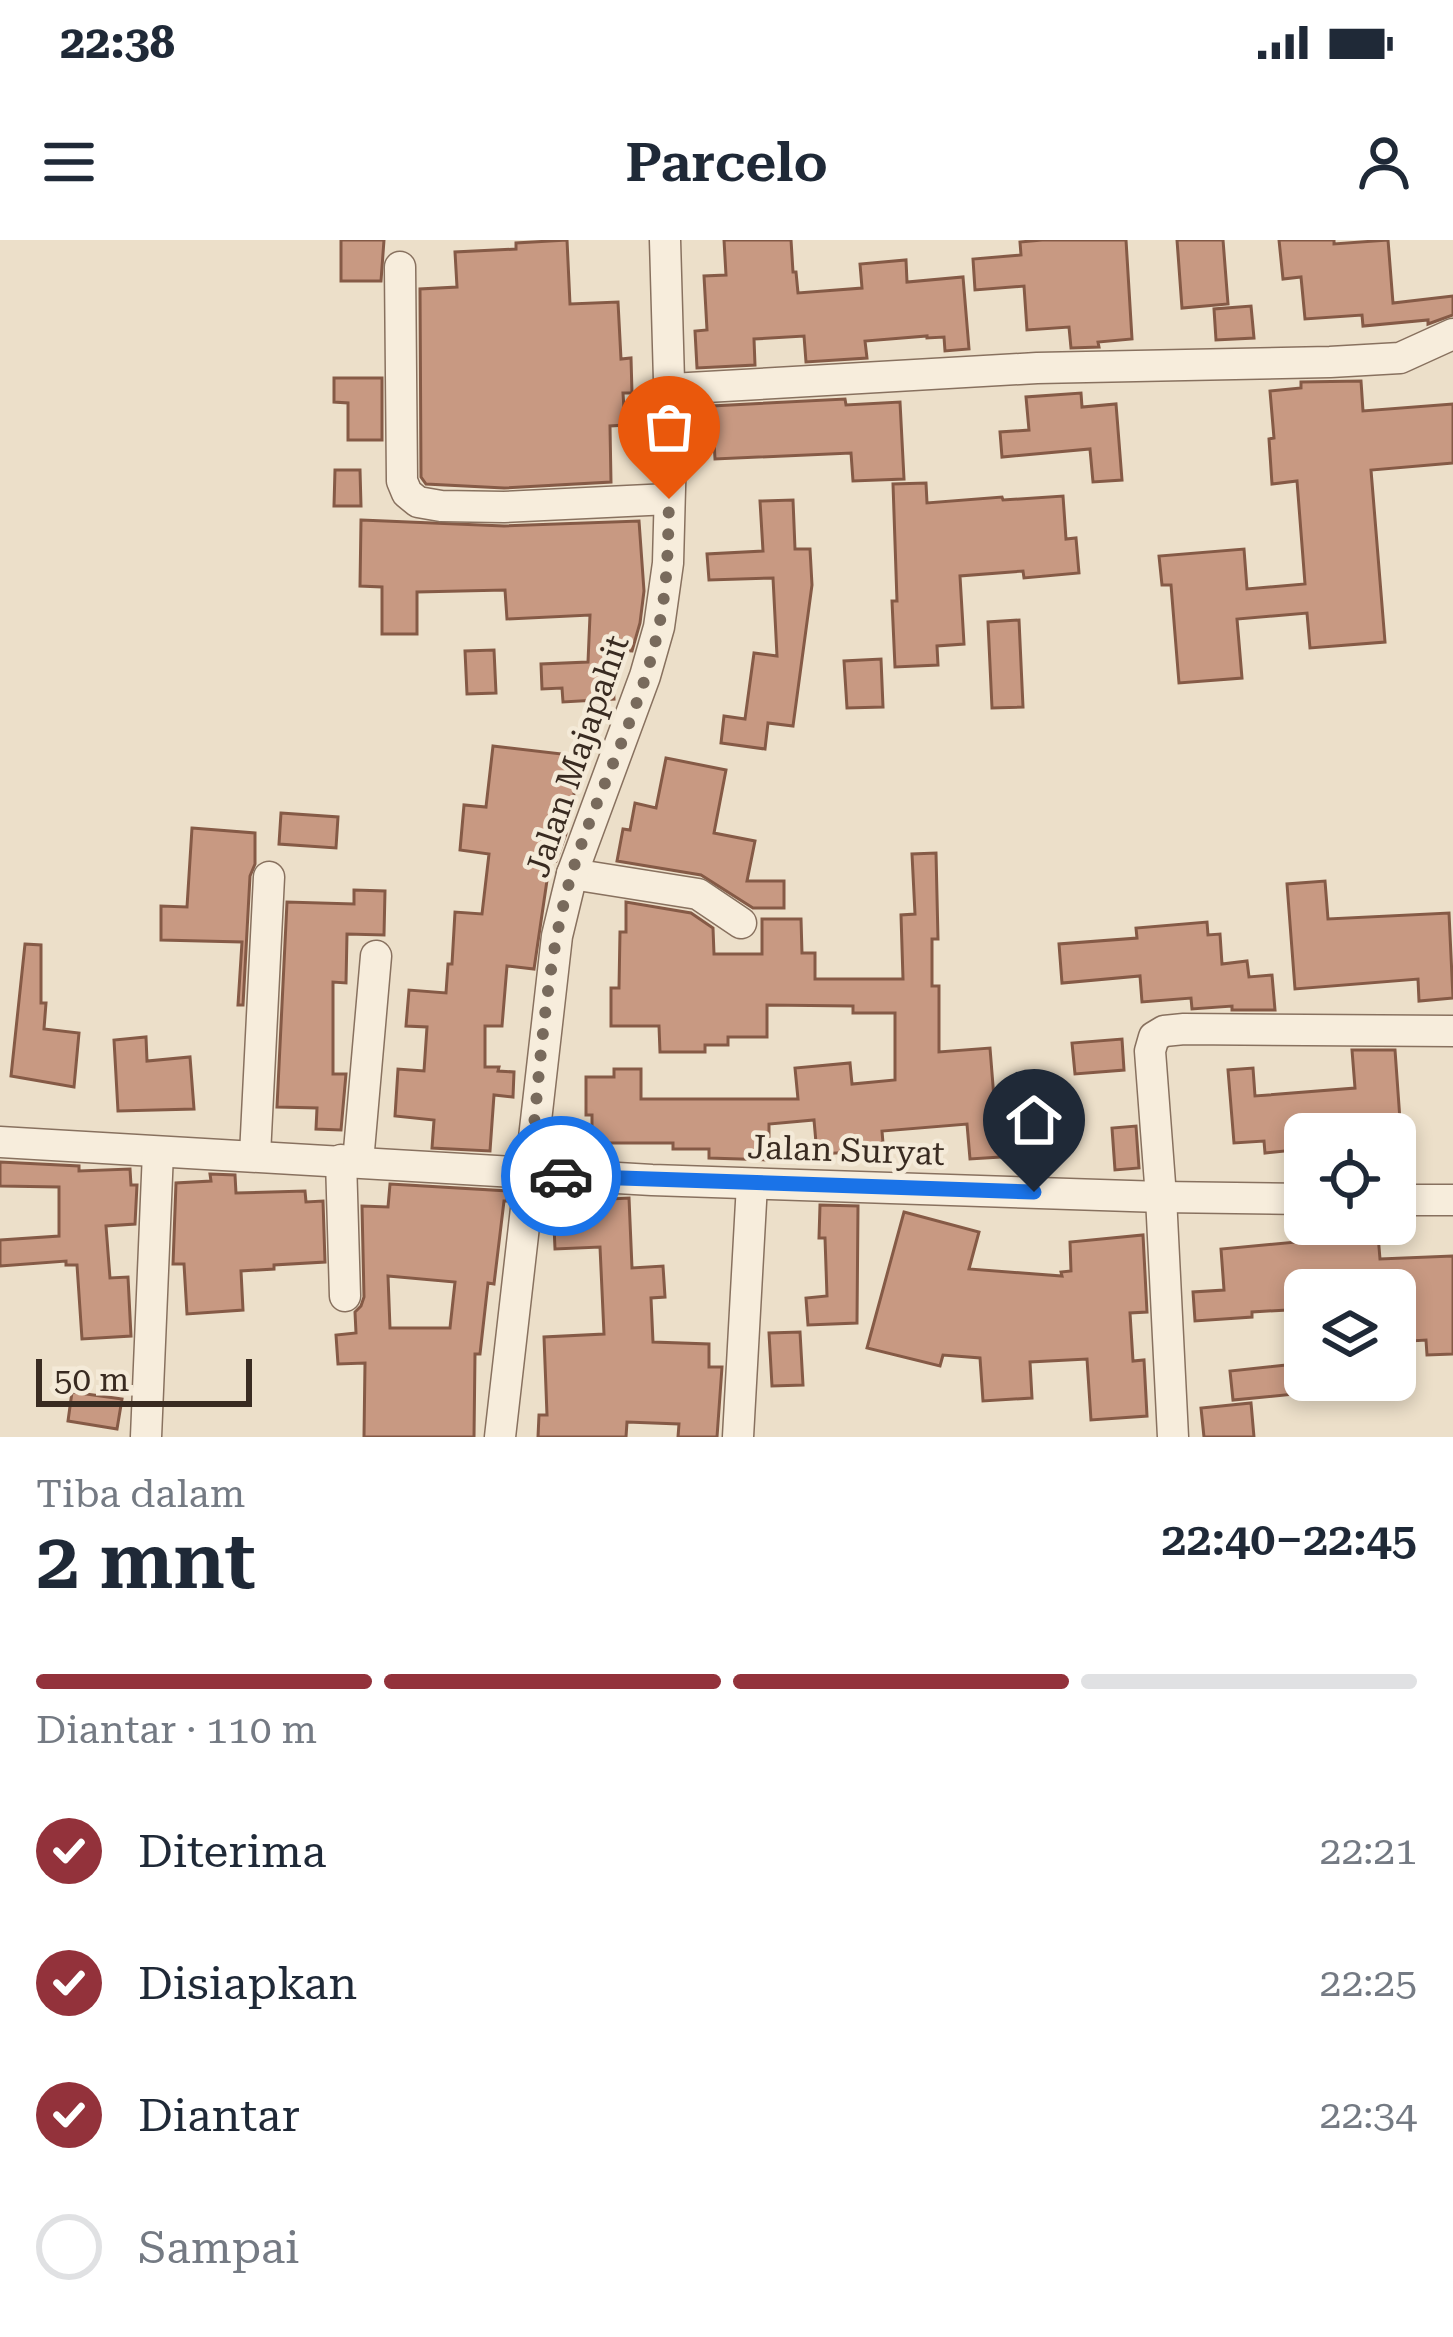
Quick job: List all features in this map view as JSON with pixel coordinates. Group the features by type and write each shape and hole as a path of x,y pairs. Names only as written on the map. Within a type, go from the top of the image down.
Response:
{"street":[{"name":"Jalan Majapahit","path":"500,1437 556,935 572,874 645,676 659,627 668,563 671,389 665,240"},
{"path":"400,268 402,481 407,494 418,502 504,507 669,499"},
{"path":"671,389 1037,368 1400,358 1453,334"},
{"path":"572,874 698,894 741,923"},
{"path":"255,1155 268,877"},
{"path":"345,1296 349,1161 376,956"},
{"path":"1173,1437 1150,1051 1154,1037 1184,1029 1453,1031"},
{"name":"Jalan Suryat","path":"0,1142 752,1184 1284,1199"},
{"path":"146,1437 158,1152"},
{"path":"738,1437 752,1184"},
{"path":"1416,1200 1453,1200"}],"building":[{"path":"341,240 384,240 381,281 341,281"},
{"path":"567,240 570,304 618,302 621,359 631,358 632,393 623,393 625,425 610,426 611,482 504,488 426,484 421,477 420,289 457,287 455,252"},
{"path":"724,240 791,240 798,293 862,288 860,264 906,260 907,282 963,277 969,349 945,351 944,337 927,336 865,341 867,358 806,362 804,336 754,339 755,365 697,368 695,331 707,330 704,276 726,275"},
{"path":"1126,240 1132,339 1071,348 1069,327 1027,330 1024,286 975,290 973,259 1021,255 1020,242"},
{"path":"1177,240 1223,240 1228,304 1182,308"},
{"path":"1279,240 1334,240 1334,244 1388,240 1393,303 1453,296 1453,315 1428,324 1428,320 1363,326 1362,315 1305,319 1301,277 1283,279"},
{"path":"1251,306 1254,338 1216,340 1214,309"},
{"path":"334,378 382,378 382,440 348,440 348,403 334,402"},
{"path":"1361,381 1363,411 1453,404 1453,463 1371,470 1385,642 1310,648 1307,613 1237,619 1242,678 1179,683 1171,585 1162,585 1159,556 1244,549 1247,589 1305,584 1297,481 1272,484 1270,391 1301,388 1301,382"},
{"path":"1081,393 1082,407 1116,404 1122,480 1093,482 1090,449 1002,457 1000,432 1029,430 1026,397"},
{"path":"845,399 846,405 900,402 904,479 853,481 851,453 715,459 712,406"},
{"path":"335,470 360,470 361,506 334,506"},
{"path":"926,483 927,503 1063,496 1066,539 1076,538 1079,573 1024,578 1023,571 960,576 964,644 937,646 938,665 895,667 893,484"},
{"path":"793,500 795,549 810,549 812,585 793,726 768,723 765,749 721,743 724,716 745,719 754,653 777,656 773,578 709,580 707,554 763,551 760,501"},
{"path":"361,520 504,526 639,521 644,591 640,623 632,651 611,650 614,699 563,702 562,688 542,689 541,664 588,662 590,615 507,619 505,590 417,592 417,634 382,634 382,587 360,586"},
{"path":"1019,620 1023,707 992,708 988,622"},
{"path":"494,650 496,693 467,694 465,651"},
{"path":"881,659 883,707 847,708 844,661"},
{"path":"493,746 579,756 571,816 556,861 550,860 534,969 507,966 502,1026 485,1026 485,1067 514,1072 513,1097 494,1095 490,1151 432,1148 434,1120 395,1116 398,1069 424,1071 427,1027 406,1026 409,990 446,993 455,912 482,914 489,854 460,850 464,805 486,807"},
{"path":"666,758 726,770 714,833 755,841 747,881 784,881 784,908 753,908 701,875 617,861 623,829 630,830 635,803 656,808"},
{"path":"281,813 338,817 336,848 279,844"},
{"path":"192,828 255,833 243,1005 238,1005 242,942 161,940 161,906 187,907"},
{"path":"936,853 938,939 932,939 932,986 939,986 939,1052 990,1048 994,1098 1053,1094 1057,1147 970,1159 967,1124 882,1131 884,1155 817,1154 814,1120 769,1124 769,1160 709,1158 709,1149 673,1149 673,1143 592,1143 586,1077 614,1077 614,1069 641,1069 641,1099 798,1099 795,1068 850,1063 852,1084 895,1080 895,1013 853,1013 853,1006 767,1005 767,1037 728,1037 728,1045 705,1045 705,1052 660,1052 659,1026 611,1026 611,988 619,988 626,902 691,913 713,928 714,954 762,954 762,919 801,919 802,953 815,953 815,979 903,979 901,915 915,914 912,854"},
{"path":"1325,881 1328,919 1449,913 1453,998 1419,1001 1418,979 1295,989 1287,884"},
{"path":"354,890 385,891 384,935 347,934 346,983 333,982 333,1074 346,1074 341,1130 316,1129 317,1108 277,1107 287,902 354,904"},
{"path":"1207,922 1208,935 1220,934 1222,964 1247,961 1249,977 1272,975 1275,1010 1192,1009 1191,998 1142,1002 1140,976 1062,983 1059,944 1137,938 1136,928"},
{"path":"25,944 41,945 44,1029 79,1033 74,1087 11,1076"},
{"path":"146,1037 147,1061 190,1057 194,1109 118,1111 114,1040"},
{"path":"1122,1039 1124,1070 1075,1074 1072,1043"},
{"path":"1352,1050 1395,1050 1400,1113 1284,1113 1284,1151 1265,1153 1264,1141 1234,1143 1228,1070 1253,1068 1255,1096 1355,1088"},
{"path":"1136,1126 1139,1168 1115,1170 1112,1128"},
{"path":"0,1162 79,1166 79,1171 130,1169 131,1185 137,1185 135,1224 106,1226 110,1278 128,1277 131,1336 82,1339 77,1265 66,1265 66,1261 0,1266 0,1240 59,1236 59,1187 0,1186"},
{"path":"210,1174 235,1175 236,1193 305,1191 306,1202 323,1201 325,1262 241,1271 243,1310 187,1314 184,1264 173,1264 176,1183 211,1181"},
{"path":"390,1184 508,1191 494,1284 488,1283 480,1354 475,1354 474,1437 364,1437 365,1363 338,1364 336,1335 356,1333 355,1312 364,1297 362,1206 388,1207","holes":["388,1276 455,1282 450,1328 390,1328"]},
{"path":"629,1198 632,1268 663,1266 665,1297 651,1298 653,1342 709,1344 709,1367 722,1367 717,1437 678,1437 679,1424 627,1422 626,1437 538,1437 539,1415 547,1415 544,1337 604,1334 600,1247 555,1249 553,1202"},
{"path":"820,1205 858,1206 857,1323 808,1325 806,1298 827,1296"},
{"path":"904,1212 979,1232 969,1269 1062,1276 1061,1272 1071,1271 1070,1242 1143,1235 1147,1312 1130,1313 1133,1361 1144,1360 1147,1416 1091,1420 1087,1359 1030,1362 1032,1398 983,1401 980,1358 943,1355 940,1366 867,1348"},
{"path":"1284,1243 1379,1245 1380,1259 1453,1256 1453,1354 1427,1355 1426,1340 1416,1341 1416,1269 1284,1269 1284,1310 1195,1321 1193,1292 1224,1290 1221,1249"},
{"path":"800,1332 803,1385 772,1386 769,1333"},
{"path":"1284,1365 1284,1395 1233,1400 1230,1371"},
{"path":"72,1392 122,1399 117,1429 68,1421"},
{"path":"1251,1403 1254,1437 1204,1437 1201,1408"}],"way so far":[{"path":"561,1176 529,1174 556,935 572,874 659,627 668,563 669,499"}],"route":[{"path":"561,1176 1034,1192"}]}
